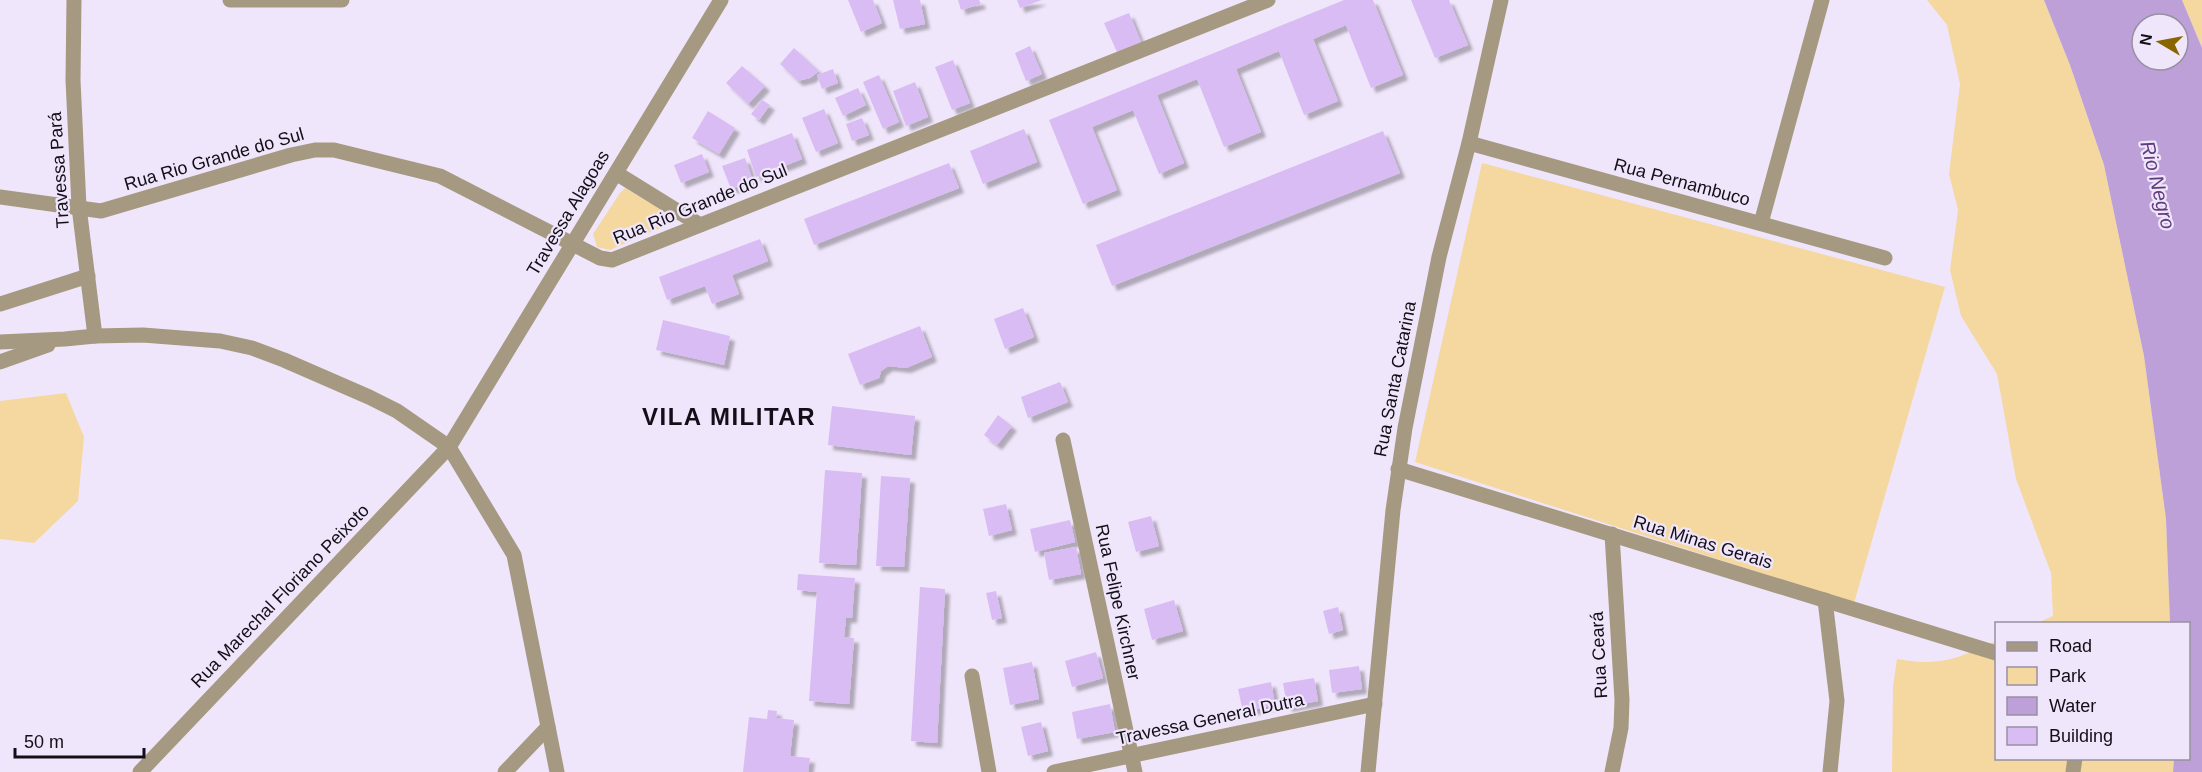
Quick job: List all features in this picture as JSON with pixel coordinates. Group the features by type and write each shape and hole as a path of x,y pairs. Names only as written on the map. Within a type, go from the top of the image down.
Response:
{"street":[{"name":"Travessa Pará","path":"74,0 73,80 79,207 95,336"},
{"path":"230,0 342,0"},
{"name":"Travessa Alagoas","path":"449,447 721,0"},
{"name":"Rua Rio Grande do Sul","path":"0,197 101,211 291,155 315,150 334,150 440,176 600,258 612,260 1268,0"},
{"name":"Rua Santa Catarina","path":"1368,772 1398,469 1439,256 1469,143 1501,0"},
{"path":"1761,223 1822,0"},
{"name":"Rua Pernambuco","path":"1469,143 1885,258"},
{"path":"615,173 700,225"},
{"path":"0,304 88,276"},
{"path":"0,342 95,336 179,337 220,341 252,348 397,411 449,447 514,555 557,772"},
{"path":"0,362 65,339"},
{"name":"Rua Felipe Kirchner","path":"1063,440 1135,772"},
{"name":"Rua Marechal Floriano Peixoto","path":"143,771 449,447"},
{"name":"Rua Minas Gerais","path":"1398,469 1995,653"},
{"name":"Rua Ceará","path":"1612,534 1622,700 1620,728 1612,772"},
{"path":"1825,600 1836,701 1830,772"},
{"path":"972,676 989,772"},
{"name":"Travessa General Dutra","path":"1054,772 1375,704"},
{"path":"505,772 548,727"}],"green space":[{"path":"1927,0 2044,0 2070,65 2104,165 2144,356 2166,519 2170,622 2039,622 2053,616 2051,573 2016,479 1997,374 1961,316 1950,270 1958,210 1949,174 1960,84 1947,25"},
{"path":"2182,0 2202,0 2202,48 2190,19 2190,12 2187,12"},
{"path":"1482,163 1945,287 1854,603 1415,462"},
{"path":"625,188 677,219 610,250 597,247 593,234"},
{"path":"66,393 84,437 78,501 34,543 0,539 0,401"},
{"path":"1995,641 1995,760 2174,760 2173,772 1892,772 1893,686 1897,659 1938,661 1971,652"}],"water":[{"name":"Rio Negro","path":"2044,0 2182,0 2187,12 2130,12 2130,72 2190,72 2190,19 2202,48 2202,772 2173,772 2174,760 2190,760 2190,622 2170,622 2166,519 2144,356 2104,165 2070,65"}],"building":[{"path":"848,0 873,0 882,23 861,32"},
{"path":"893,0 920,0 925,24 900,29"},
{"path":"958,0 979,0 981,4 961,10"},
{"path":"1017,0 1042,0 1020,8"},
{"path":"1344,0 1373,0 1403,75 1371,88 1346,25 1313,39 1338,101 1304,115 1279,51 1236,69 1261,132 1224,147 1197,79 1157,95 1184,163 1159,174 1133,110 1092,127 1117,190 1083,204 1049,120"},
{"path":"1411,0 1449,0 1468,45 1435,58"},
{"path":"1129,13 1141,42 1117,52 1104,23"},
{"path":"1030,46 1042,74 1026,81 1015,53"},
{"path":"794,48 819,71 810,78 798,81 780,64"},
{"path":"953,60 970,103 952,110 935,67"},
{"path":"742,66 765,86 748,104 726,83"},
{"path":"833,69 838,83 822,89 817,75"},
{"path":"879,75 899,122 883,129 863,82"},
{"path":"915,82 928,117 906,126 893,91"},
{"path":"858,88 866,105 843,116 835,98"},
{"path":"762,100 770,105 759,120 751,114"},
{"path":"824,109 838,143 816,152 802,118"},
{"path":"708,111 735,128 719,154 692,138"},
{"path":"862,118 869,135 852,141 846,124"},
{"path":"1024,129 1037,162 983,184 970,151"},
{"path":"1383,131 1400,173 1112,286 1096,245"},
{"path":"792,133 802,159 756,177 747,150"},
{"path":"702,154 709,172 681,183 674,165"},
{"path":"745,158 753,181 731,189 722,166"},
{"path":"949,163 959,188 814,245 804,219"},
{"path":"760,239 768,261 732,275 739,294 712,304 705,286 667,300 659,277"},
{"path":"1023,308 1034,337 1005,349 994,319"},
{"path":"663,320 730,336 724,365 656,350"},
{"path":"920,326 932,357 906,368 888,366 881,371 879,378 860,385 848,354"},
{"path":"1060,382 1068,402 1028,418 1021,397"},
{"path":"832,406 915,416 911,455 828,445"},
{"path":"998,415 1012,426 997,445 984,435"},
{"path":"825,470 862,473 856,565 819,563"},
{"path":"881,476 910,478 904,567 876,566"},
{"path":"1006,504 1012,530 989,536 983,509"},
{"path":"1151,516 1159,546 1136,552 1128,522"},
{"path":"1070,520 1075,542 1035,552 1030,529"},
{"path":"1076,547 1081,574 1049,580 1044,553"},
{"path":"798,574 855,578 852,618 846,618 844,637 854,638 849,704 809,701 817,592 797,590"},
{"path":"920,587 945,589 937,743 911,741"},
{"path":"996,591 1002,618 992,620 986,593"},
{"path":"1174,600 1183,631 1152,640 1144,609"},
{"path":"1338,607 1343,630 1329,634 1323,611"},
{"path":"1096,652 1103,678 1072,687 1065,661"},
{"path":"1032,662 1039,699 1010,705 1003,668"},
{"path":"1359,666 1362,689 1332,693 1329,670"},
{"path":"1314,678 1318,701 1287,707 1283,683"},
{"path":"1271,682 1275,705 1243,712 1238,689"},
{"path":"1110,704 1115,732 1077,739 1072,712"},
{"path":"768,710 777,711 776,718 794,720 790,756 810,758 808,772 743,772 749,717 767,719"},
{"path":"1041,722 1048,751 1028,756 1021,727"}],"district":[{"name":"VILA MILITAR","path":"729,416"}]}
